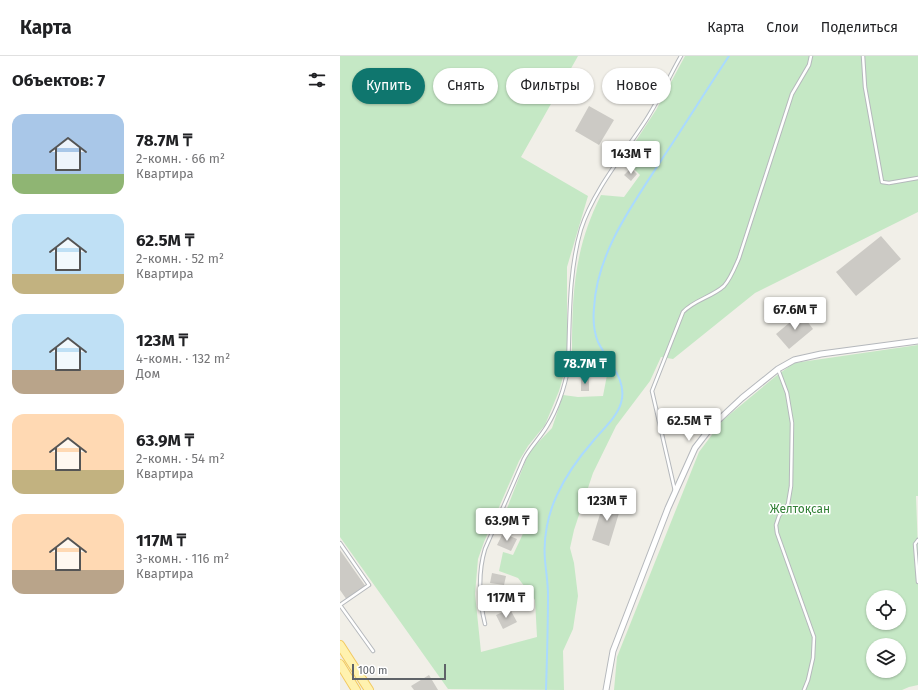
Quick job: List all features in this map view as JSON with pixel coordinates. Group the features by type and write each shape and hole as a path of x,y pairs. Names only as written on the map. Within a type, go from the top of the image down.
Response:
{"main road":[{"path":"340,645 369,690"},
{"path":"340,664 356,690"}],"street":[{"path":"606,690 613,651 668,508 695,448 712,426 742,398 778,369 794,360 821,354 918,341"}],"lane":[{"path":"485,624 482,614 480,576 485,549 524,459 529,449 547,427 566,381 568,368 572,276 574,257 582,228 593,199 648,118 681,56"},
{"path":"675,491 652,391 683,312 688,306 723,286 731,276 739,258 792,94 809,65 811,56"},
{"path":"863,56 864,87 882,182 889,183 918,178"},
{"path":"778,369 787,393 792,423 791,486 788,504 779,516 776,525 777,533 814,637 813,658 804,690"},
{"path":"918,540 915,544 918,582"},
{"path":"340,544 369,584 340,605 373,651"}],"green space":[{"path":"340,56 578,56 571,68 506,68 506,104 551,104 521,157 588,196 567,267 567,363 559,391 545,425 528,446 519,461 478,559 475,594 481,652 537,637 535,600 518,578 499,571 503,552 513,555 528,523 506,511 529,452 552,428 563,395 578,397 603,396 607,375 606,367 593,351 572,353 574,291 580,253 585,234 601,195 624,197 640,175 624,159 659,104 671,104 671,82 685,56 918,56 918,212 755,293 673,359 661,357 650,381 616,426 593,473 574,530 570,548 574,563 578,596 573,629 563,651 564,690 448,689 340,537"},
{"name":"Желтоқсан","path":"918,345 918,496 916,496 918,551 918,685 902,690 614,690 617,657 699,452 723,420 794,363"}],"building":[{"path":"589,106 614,120 599,145 575,131"},
{"path":"631,168 637,174 631,181 624,175"},
{"path":"881,236 901,259 856,296 836,272"},
{"path":"801,313 813,329 789,349 776,334"},
{"path":"581,355 592,355 592,367 580,367"},
{"path":"581,379 589,379 589,391 581,391"},
{"path":"605,498 622,503 609,546 592,540"},
{"path":"503,533 517,539 511,551 497,545"},
{"path":"340,550 366,587 347,600 340,590"},
{"path":"492,573 506,576 504,585 490,583"},
{"path":"510,609 517,622 503,629 496,615"},
{"path":"429,675 438,690 414,690 411,686"}],"waterway":[{"path":"546,690 548,586 545,552 549,518 554,502 565,480 584,453 609,423 621,403 622,387 616,371 598,342 595,330 594,308 602,267 610,247 629,210 729,56"}]}
